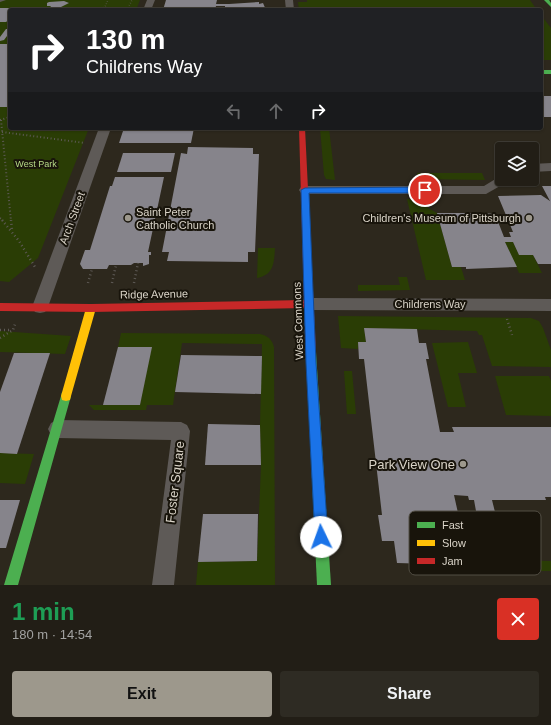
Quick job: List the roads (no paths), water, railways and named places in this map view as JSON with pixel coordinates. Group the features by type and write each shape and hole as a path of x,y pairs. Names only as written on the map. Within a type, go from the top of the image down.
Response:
{"main road":[{"path":"546,0 551,6"},
{"name":"West Commons","path":"302,130 311,363 324,585"},
{"name":"Ridge Avenue","path":"0,307 91,308 309,304"},
{"path":"11,585 91,308"}],"street":[{"name":"Arch Street","path":"40,307 104,130"},
{"path":"539,168 551,167"},
{"path":"305,190 486,190 495,184"},
{"name":"Childrens Way","path":"309,304 551,304"},
{"name":"Foster Square","path":"57,429 181,431 163,585"}],"lane":[{"path":"0,1 4,0"}],"place":[{"name":"Saint Peter Catholic Church","path":"128,218"},
{"name":"Children's Museum of Pittsburgh","path":"529,218"},
{"name":"Park View One","path":"463,464"}],"park label":[{"name":"West Park","path":"36,164"}]}
